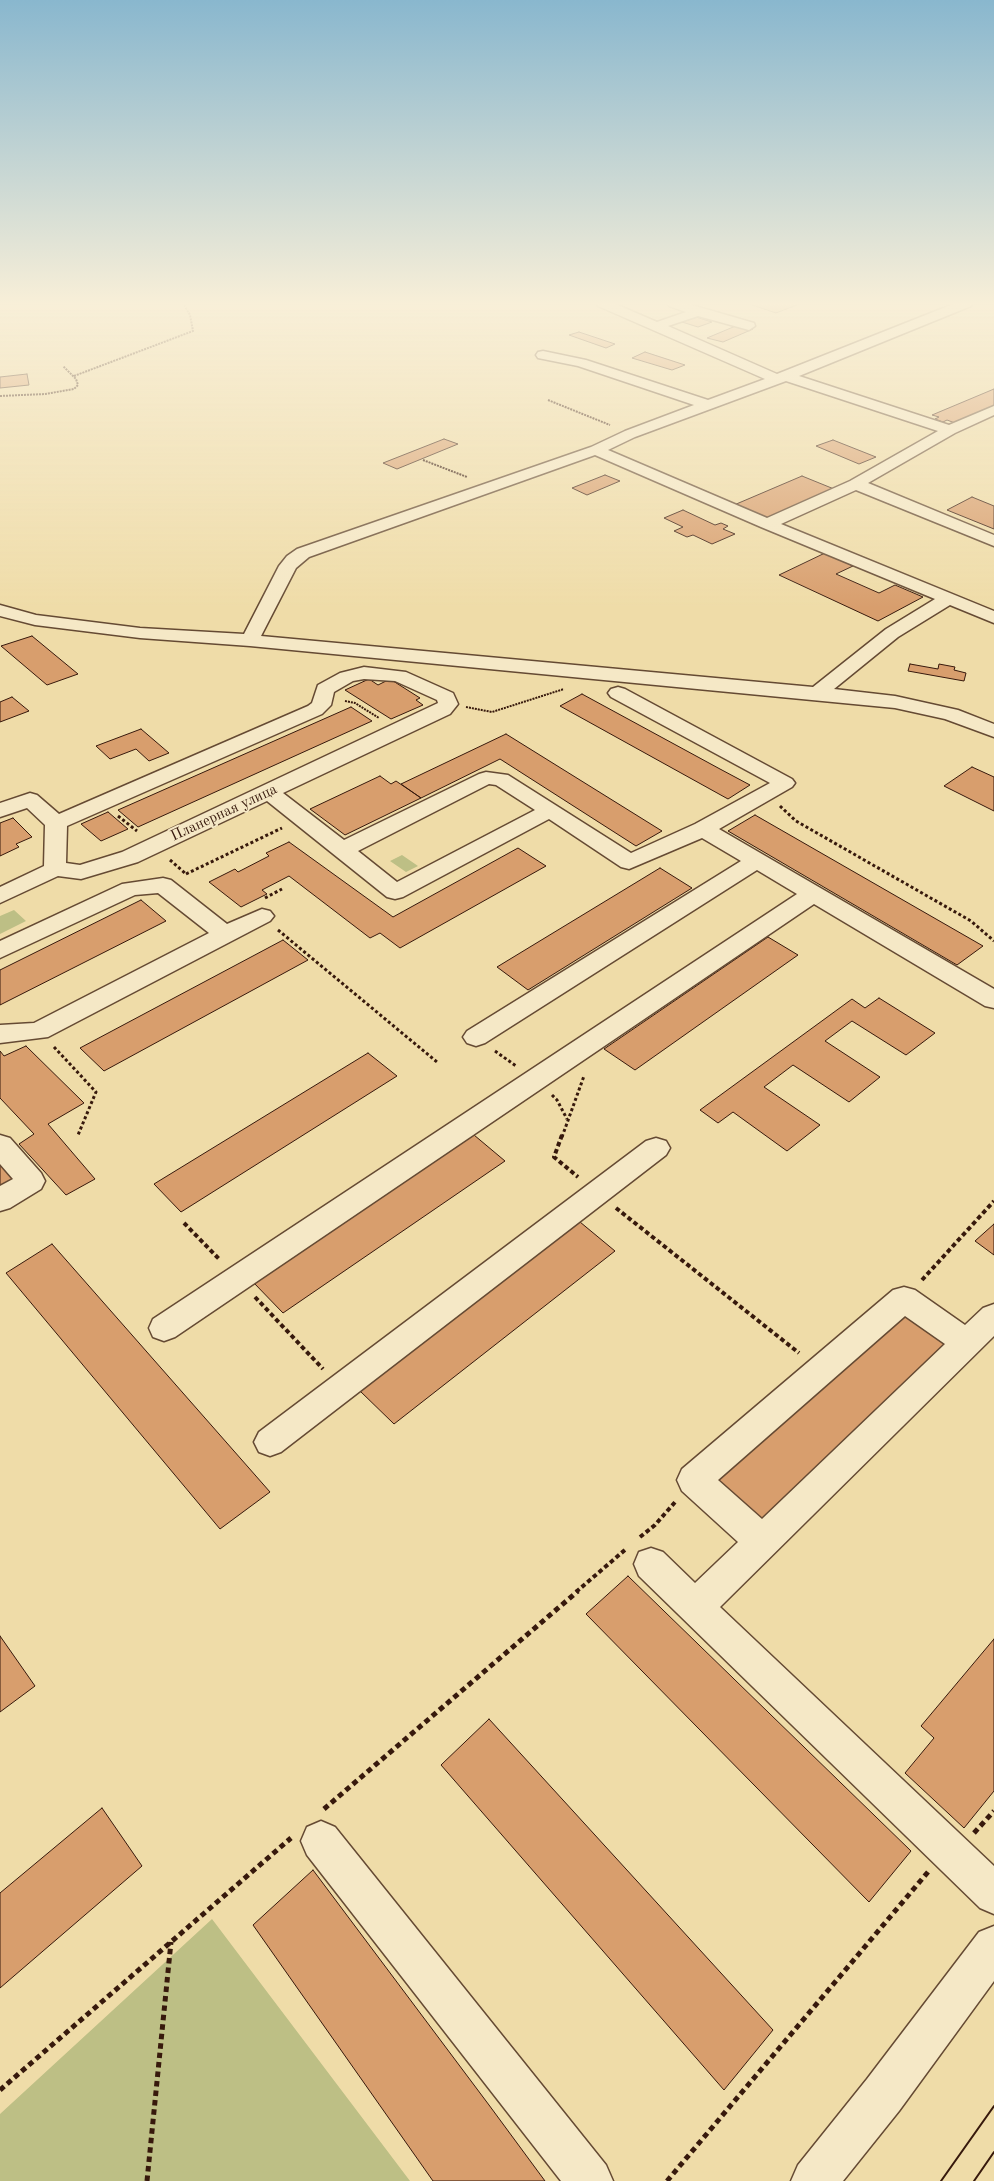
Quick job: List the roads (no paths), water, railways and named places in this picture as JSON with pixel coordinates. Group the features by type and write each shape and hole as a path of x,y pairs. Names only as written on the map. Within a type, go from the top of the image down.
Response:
{"street":[{"path":"250,640 288,566 304,553 596,450 630,434 708,405"},
{"path":"868,405 950,430"},
{"path":"767,524 856,484 950,430 994,410"},
{"path":"596,450 767,524 994,618"},
{"path":"856,484 994,540"},
{"path":"817,693 892,632 949,598"},
{"path":"0,610 36,620 102,628 250,640 895,702 951,714 994,731"},
{"name":"Планерная улица","path":"55,869 81,872 130,857 446,707 446,697 400,676 372,673 347,677 325,689 322,704 315,710 56,823"},
{"path":"342,850 486,778 501,779 629,862 703,829 785,783 618,693"},
{"path":"268,792 395,892 550,810"},
{"path":"0,811 30,799 56,823 55,869 0,896"},
{"path":"703,829 994,1000"},
{"path":"476,1037 756,860"},
{"path":"0,950 130,889 163,885 225,934"},
{"path":"164,1328 813,894"},
{"path":"0,1034 40,1032 262,916"},
{"path":"0,1145 31,1181 0,1200"},
{"path":"270,1442 656,1148"},
{"path":"762,1542 694,1480 904,1299 967,1343"},
{"path":"695,1607 994,1317"},
{"path":"639,1550 695,1607 994,1894"},
{"path":"312,1829 590,2181"},
{"path":"814,2181 883,2095 994,1947"}],"tram line":[{"path":"941,2181 994,2106"},
{"path":"974,2181 994,2152"}]}
